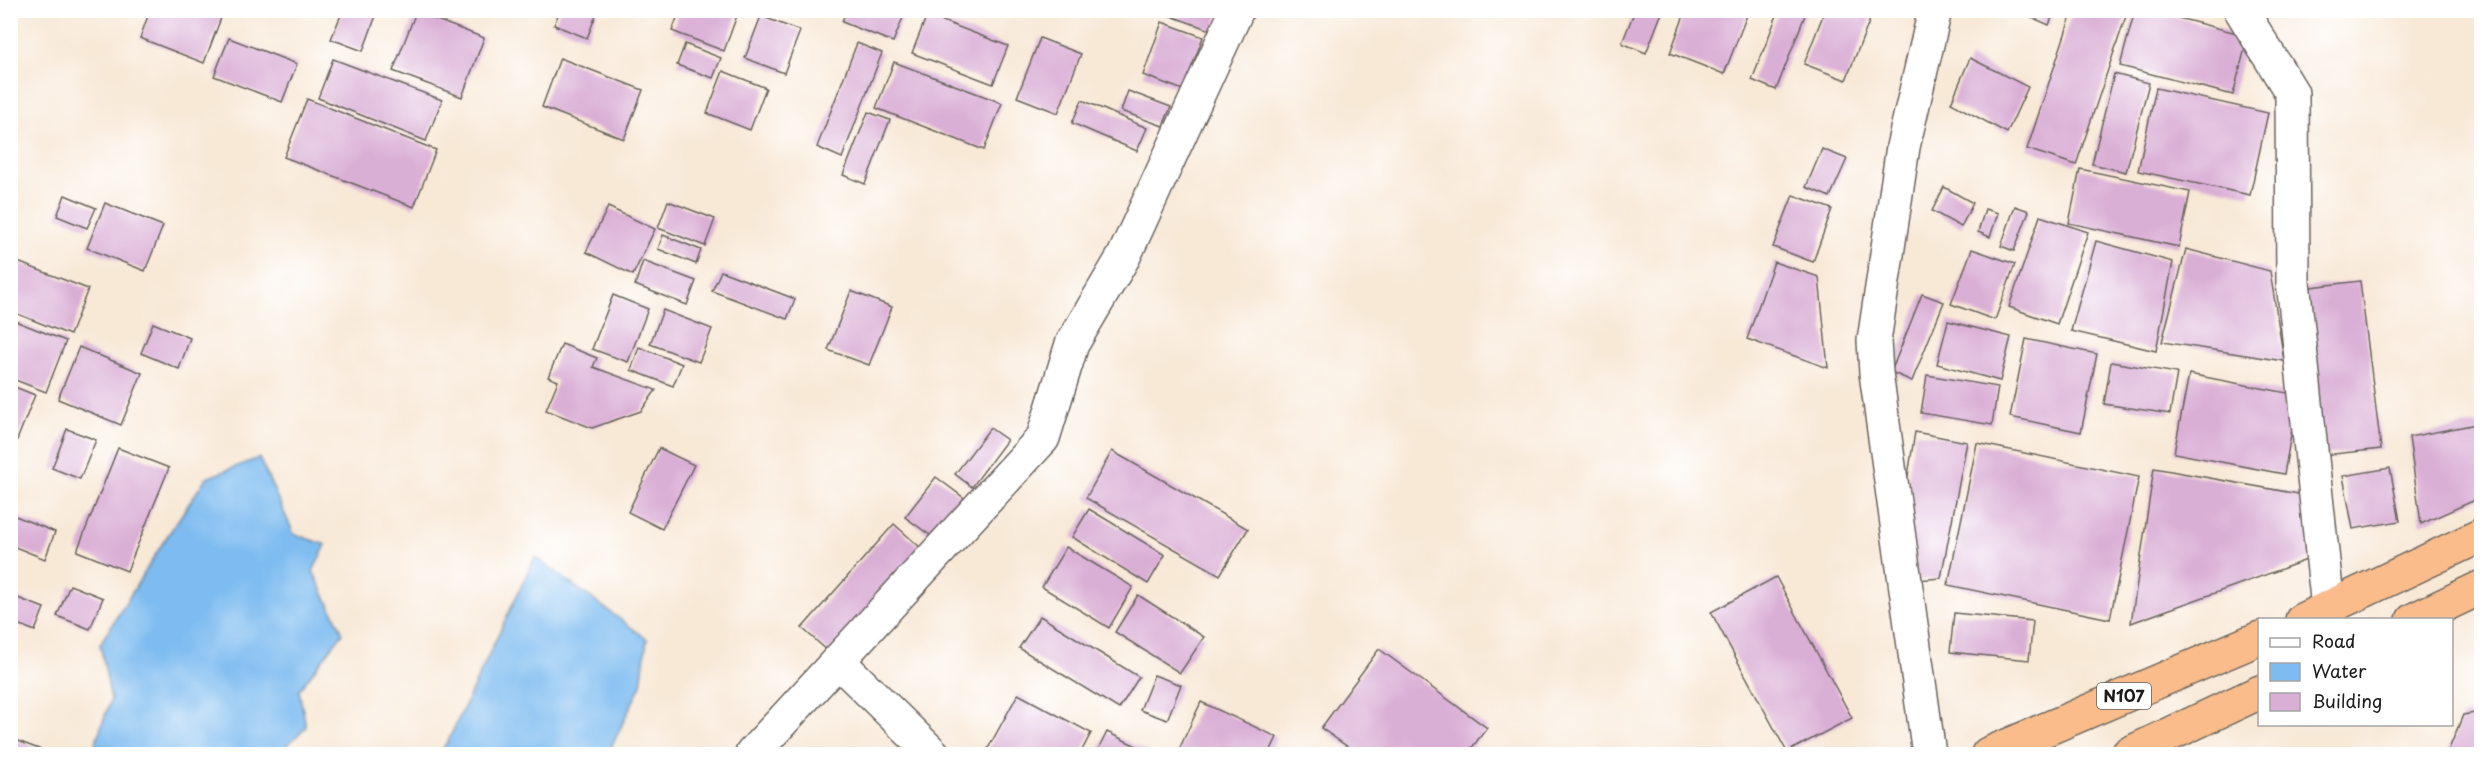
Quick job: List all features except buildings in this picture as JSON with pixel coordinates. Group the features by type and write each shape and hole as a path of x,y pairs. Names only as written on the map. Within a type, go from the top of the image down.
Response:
{"highway":[{"path":"2315,614 2481,535"},
{"path":"2418,618 2481,587"},
{"name":"N107","path":"1988,754 2258,638"},
{"path":"2128,754 2258,692"}],"street":[{"path":"752,754 1043,438 1072,344 1124,256 1237,10"},
{"path":"1929,754 1876,373 1874,341 1903,147 1935,10"},
{"path":"2241,10 2292,93 2293,282 2315,614"},
{"path":"838,661 933,754"}],"water":[{"path":"259,458 294,534 326,545 313,571 343,633 299,690 306,727 278,754 95,754 92,752 111,699 100,644 206,478"},
{"path":"535,557 647,639 641,685 608,754 439,754 448,741"}]}
